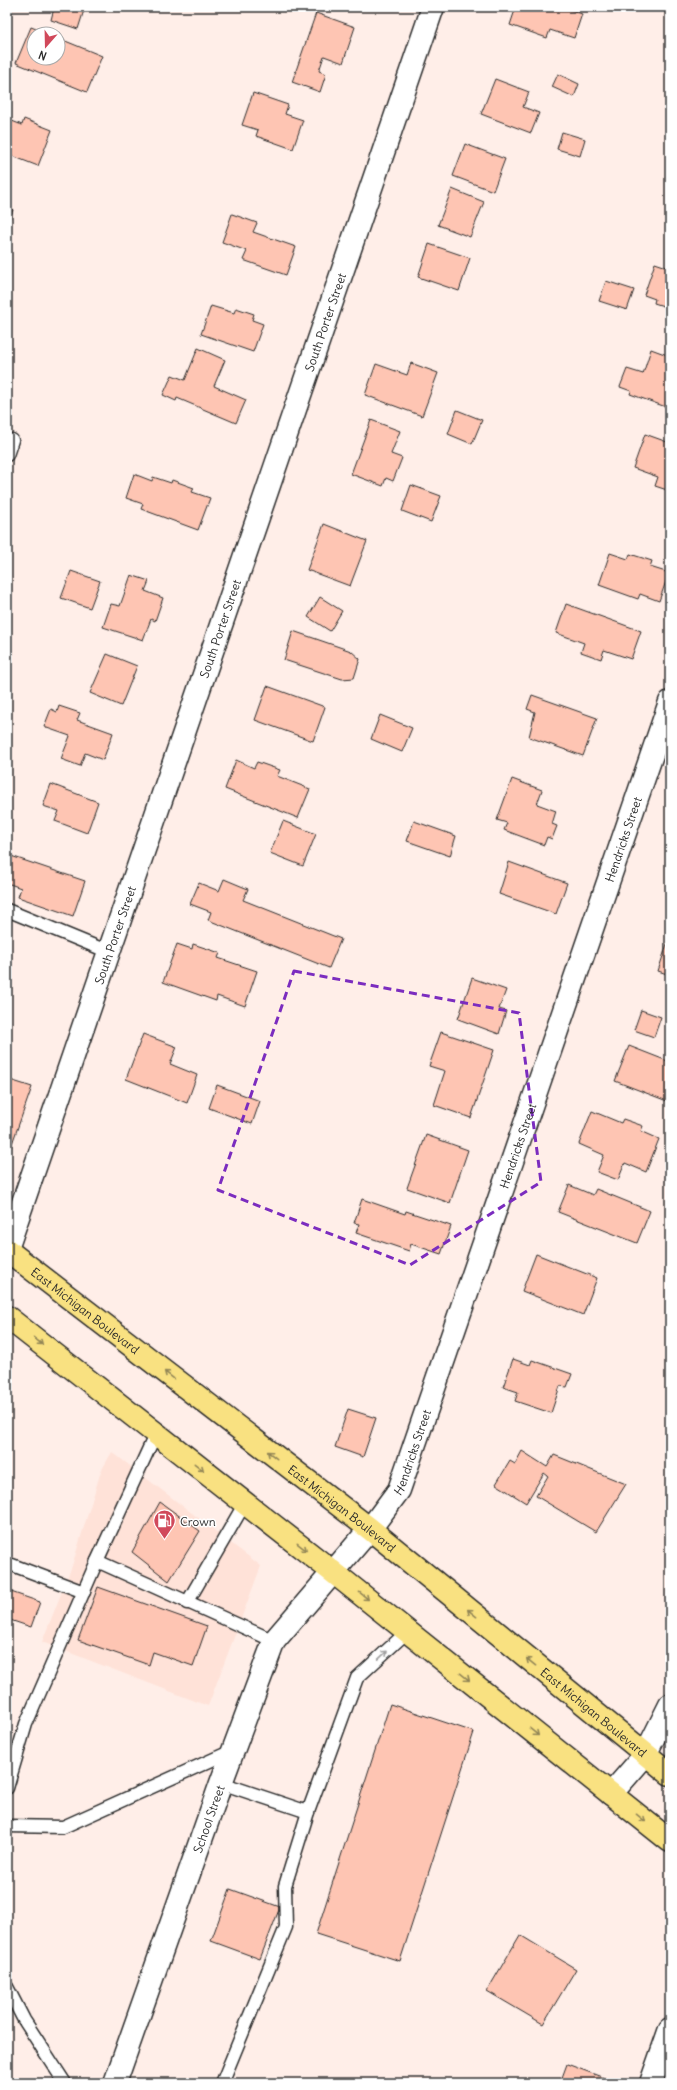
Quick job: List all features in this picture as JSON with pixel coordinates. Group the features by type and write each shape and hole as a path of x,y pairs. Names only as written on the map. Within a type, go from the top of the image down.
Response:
{"main road":[{"name":"East Michigan Boulevard","path":"7,1250 370,1529 670,1774"},
{"path":"7,1317 408,1631 670,1841"}],"street":[{"name":"South Porter Street","path":"7,1250 433,7"},
{"name":"Hendricks Street","path":"333,1572 370,1529 399,1490 670,702"},
{"name":"School Street","path":"115,2083 221,1783 274,1641 333,1572"},
{"path":"612,1794 645,1754 670,1705"},
{"path":"651,2083 670,2029"}],"lane":[{"path":"7,455 12,440"},
{"path":"7,910 109,952"},
{"path":"7,1788 26,1724 97,1561 156,1433"},
{"path":"187,1603 245,1503"},
{"path":"97,1561 187,1603 274,1641"},
{"path":"7,1563 84,1592"},
{"path":"222,2083 286,1926 285,1886 308,1812 357,1678 408,1631"},
{"path":"7,1826 63,1827 234,1750"},
{"path":"221,1783 308,1812"},
{"path":"7,1987 24,2020 65,2083"}],"highlighted area":[{"path":"294,971 519,1013 541,1182 410,1265 218,1190"}],"shaded area":[{"path":"112,1452 261,1566 208,1706 42,1642 72,1566 101,1471"}],"building":[{"path":"51,7 85,7 78,29 51,20 54,8"},
{"path":"516,7 563,7 582,14 574,38 550,30 547,38 510,25"},
{"path":"316,13 355,27 343,63 324,56 319,71 326,74 320,92 292,82"},
{"path":"26,39 26,66 66,66 66,41 102,56 87,92 16,63"},
{"path":"558,74 579,84 574,97 552,87"},
{"path":"495,79 529,92 523,107 539,113 531,133 481,114"},
{"path":"253,93 288,105 285,114 303,120 293,149 256,136 258,130 242,125"},
{"path":"7,119 22,125 24,119 52,130 38,166 7,154"},
{"path":"562,132 585,139 580,156 557,149"},
{"path":"465,144 505,159 493,191 453,176"},
{"path":"452,189 484,202 470,237 438,225"},
{"path":"7,207 13,210 7,226"},
{"path":"232,214 257,223 253,232 296,247 286,275 243,260 247,251 222,242"},
{"path":"429,244 470,258 459,291 418,277"},
{"path":"655,263 670,268 670,308 654,303 655,299 644,295"},
{"path":"606,281 634,290 627,310 599,301"},
{"path":"211,306 234,313 236,308 254,314 252,320 263,324 253,352 201,334"},
{"path":"198,348 225,360 214,386 246,400 236,423 177,398 176,401 163,395 172,375 185,380"},
{"path":"651,349 670,356 670,395 666,407 630,394 631,391 620,387 627,369 643,374"},
{"path":"411,363 438,373 422,416 365,395 376,364 407,375"},
{"path":"457,410 482,420 472,444 448,434"},
{"path":"371,420 400,431 391,454 402,458 393,481 386,478 383,486 351,474"},
{"path":"645,434 670,443 670,491 655,486 658,477 633,468"},
{"path":"134,474 152,481 153,477 171,483 172,480 194,488 192,492 210,498 198,530 141,509 143,504 126,498"},
{"path":"411,485 441,496 431,522 402,511"},
{"path":"324,524 367,541 350,586 307,570"},
{"path":"610,553 628,559 630,554 652,561 650,567 669,573 659,601 640,594 638,599 599,585"},
{"path":"71,571 100,581 90,608 61,598"},
{"path":"131,575 149,581 145,591 163,598 155,621 151,619 143,640 103,627 111,604 120,606"},
{"path":"320,597 342,611 330,631 308,617"},
{"path":"566,604 641,631 631,659 604,650 601,659 581,652 584,643 556,633"},
{"path":"293,631 351,651 360,659 354,678 342,679 284,660"},
{"path":"107,654 137,666 121,706 90,693"},
{"path":"267,686 325,707 313,741 255,720"},
{"path":"532,695 597,718 583,756 529,737 535,712 527,709"},
{"path":"59,706 80,713 77,720 113,733 103,760 85,753 80,766 61,759 70,736 44,727 51,709 57,712"},
{"path":"380,715 412,728 402,752 371,739"},
{"path":"236,760 254,768 257,762 280,770 277,776 310,789 298,818 225,789"},
{"path":"512,779 542,790 537,804 556,811 552,824 557,826 552,839 547,837 544,845 504,830 507,823 497,820"},
{"path":"51,784 98,802 87,833 55,821 59,811 43,806"},
{"path":"283,821 316,834 303,866 270,853"},
{"path":"414,821 456,836 450,856 407,841"},
{"path":"11,856 85,881 73,916 18,897 21,888 7,883 7,868"},
{"path":"509,862 567,883 556,914 499,894"},
{"path":"224,879 248,889 243,900 341,939 329,968 208,920 211,912 190,904 199,883 219,891"},
{"path":"670,935 670,975 658,971"},
{"path":"177,944 192,949 193,944 220,953 218,958 257,971 245,1006 217,996 216,1001 163,982"},
{"path":"472,978 506,990 499,1009 506,1011 499,1034 458,1019"},
{"path":"641,1010 661,1017 654,1037 634,1030"},
{"path":"441,1032 494,1050 471,1118 434,1105 445,1071 429,1066"},
{"path":"143,1034 177,1047 170,1064 197,1075 187,1103 126,1079"},
{"path":"629,1046 670,1062 670,1092 667,1101 615,1081"},
{"path":"7,1079 32,1087 7,1158"},
{"path":"217,1085 260,1101 252,1124 209,1108"},
{"path":"592,1111 621,1123 623,1119 643,1126 641,1131 659,1139 646,1172 625,1163 618,1180 597,1172 604,1155 579,1144"},
{"path":"426,1135 468,1150 450,1203 407,1188"},
{"path":"569,1185 593,1195 596,1189 650,1211 637,1243 558,1212"},
{"path":"362,1199 405,1214 406,1211 451,1226 441,1254 411,1244 409,1251 356,1233 359,1224 354,1223"},
{"path":"536,1254 597,1278 583,1315 522,1291"},
{"path":"513,1359 530,1365 532,1360 572,1374 567,1387 560,1386 551,1413 515,1401 518,1392 503,1387"},
{"path":"348,1409 376,1418 363,1457 335,1447"},
{"path":"522,1451 547,1467 554,1455 626,1484 596,1532 536,1496 548,1476 544,1473 526,1503 496,1484 510,1461 515,1464"},
{"name":"Crown","path":"160,1502 200,1531 169,1581 132,1552"},
{"path":"98,1587 207,1626 193,1666 153,1652 149,1665 78,1640"},
{"path":"11,1592 40,1602 31,1627 7,1619 7,1603"},
{"path":"390,1704 474,1732 400,1961 316,1934"},
{"path":"230,1889 280,1907 260,1959 211,1941"},
{"path":"520,1935 576,1969 543,2024 487,1991"},
{"path":"567,2064 607,2079 606,2083 560,2083"}],"place":[{"name":"Crown","path":"165,1540"}]}
